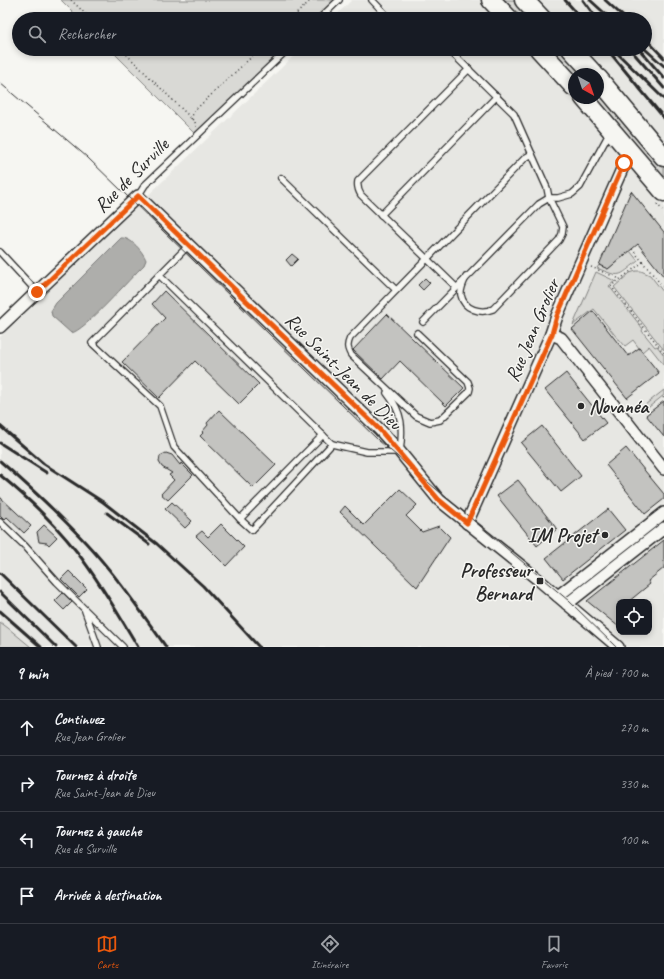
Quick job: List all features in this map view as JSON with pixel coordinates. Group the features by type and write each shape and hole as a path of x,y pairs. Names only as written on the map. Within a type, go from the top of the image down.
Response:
{"main road":[{"path":"491,0 502,12"},
{"path":"524,0 535,12"},
{"path":"545,56 568,80"},
{"path":"577,56 588,68"},
{"path":"604,85 664,157"},
{"path":"589,104 664,192"}],"street":[{"name":"Rue Jean Grolier","path":"467,523 552,334 557,316 630,151"},
{"name":"Rue Saint-Jean de Dieu","path":"138,196 380,430 439,500 558,596 618,647"},
{"name":"Rue de Surville","path":"0,327 138,196"},
{"path":"552,334 561,338 664,469"},
{"path":"558,596 664,513"},
{"path":"567,604 664,528"}],"lane":[{"path":"326,12 339,0"},
{"path":"372,0 383,12"},
{"name":"Rue de Surville","path":"138,196 145,186 281,56"},
{"path":"455,56 514,114 547,188 549,198 563,227 559,240 493,308 487,311 479,312 471,309 461,296 466,276"},
{"path":"456,287 358,191 358,181 469,69"},
{"path":"382,215 496,96"},
{"path":"422,322 539,204 549,198 558,198 572,194 580,187 612,130"},
{"path":"417,332 468,382 470,388 469,392 440,420 430,422 416,416 352,355 348,350 347,344 350,338 426,259 525,158 532,154"},
{"path":"280,178 396,290"},
{"path":"189,245 92,343 160,406 174,447 252,530 332,444"},
{"path":"0,252 37,292"},
{"path":"159,275 332,444 367,452 400,452 402,433 401,416 391,397 377,380"},
{"path":"240,518 323,435"},
{"path":"0,522 25,546 57,582 123,647"},
{"path":"84,609 98,647"}],"path":[{"path":"72,0 84,12"},
{"path":"298,12 311,0"},
{"path":"128,56 191,119 194,111 253,56"},
{"path":"632,249 664,288"},
{"path":"643,262 611,286 664,353"},
{"path":"591,267 620,279"}],"shaded area":[{"path":"61,0 336,0 324,12 73,12"},
{"path":"352,0 664,0 664,647 0,647 0,337 294,56 652,56 652,12 339,12"},
{"path":"501,0 516,0 527,12 512,12"},
{"path":"117,56 278,56 196,135"},
{"path":"555,56 569,56 580,68 568,68"},
{"path":"604,94 664,165 664,181 597,104 604,104"},
{"path":"121,238 125,238 133,242 139,249 146,260 144,265 86,324 71,333 52,316 51,311 56,303"},
{"path":"630,251 638,261 623,273 615,274 597,268 599,265 608,269"},
{"path":"641,271 650,275 664,293 664,350 614,287 630,273"},
{"path":"596,272 615,281 609,286 643,329 642,331 655,347 657,346 664,355 664,365 649,346 642,352 633,340 625,346 594,309 573,325"},
{"path":"664,390 664,395 644,411 641,408"},
{"path":"0,622 8,628 31,647 0,647"}],"building":[{"path":"631,191 664,232 664,277 638,244 608,269 599,265"},
{"path":"292,254 298,259 291,266 286,260"},
{"path":"425,278 430,283 423,290 418,285"},
{"path":"164,291 259,384 239,404 195,361 159,398 122,362 165,318 152,304"},
{"path":"593,311 628,356 639,348 659,373 627,398 572,329"},
{"path":"387,314 464,388 446,406 400,361 383,379 353,350"},
{"path":"566,373 606,423 585,439 545,390"},
{"path":"664,401 664,437 646,415"},
{"path":"219,410 276,465 253,488 200,436 208,425 207,423"},
{"path":"542,426 581,476 561,492 521,443"},
{"path":"626,448 664,494 664,499 645,514 606,465"},
{"path":"166,453 172,455 180,465 181,463 193,475 168,500 161,494 174,480 169,475 172,473 162,467 159,462 160,456"},
{"path":"518,480 557,529 537,546 497,496"},
{"path":"400,489 417,505 406,516 422,532 439,526 450,537 417,587 340,512 345,506 364,525"},
{"path":"0,497 31,526 24,533 7,517 4,520 0,516"},
{"path":"172,502 192,521 185,528 165,509"},
{"path":"608,509 625,530 563,579 546,558"},
{"path":"221,524 244,547 226,566 196,536 202,531 208,537"},
{"path":"44,525 57,537 49,545 47,543 39,542 37,532"},
{"path":"664,540 664,568 648,581 650,584 632,599 616,599 616,625 587,601"},
{"path":"69,571 87,589 79,597 61,579"},
{"path":"63,593 72,602 64,610 55,601"}],"tram line":[{"path":"0,83 87,157 378,440 569,601 616,647"}],"railway":[{"path":"565,0 576,12"},
{"path":"583,0 592,12"},
{"path":"590,0 603,12"},
{"path":"605,0 618,12"},
{"path":"652,45 664,58"},
{"path":"652,55 664,66"},
{"path":"613,56 664,118"},
{"path":"620,56 664,99"},
{"path":"636,56 664,88"},
{"path":"645,56 664,78"},
{"path":"0,426 44,464 103,502 157,544 203,586 259,647"},
{"path":"0,443 47,473"},
{"path":"0,461 55,511 97,555 128,594 166,647"},
{"path":"0,475 41,512 60,531 77,552 101,587 138,647"},
{"path":"107,513 149,544"},
{"path":"0,573 76,647"},
{"path":"0,592 56,647"},
{"path":"0,611 41,647"}],"place":[{"name":"Novanéa","path":"581,406"},
{"name":"IM Projet","path":"605,535"},
{"name":"Professeur Bernard","path":"540,581"}],"route":[{"path":"37,292 138,196 380,430 439,500 467,523 474,511 552,334 557,316 624,163"}]}
